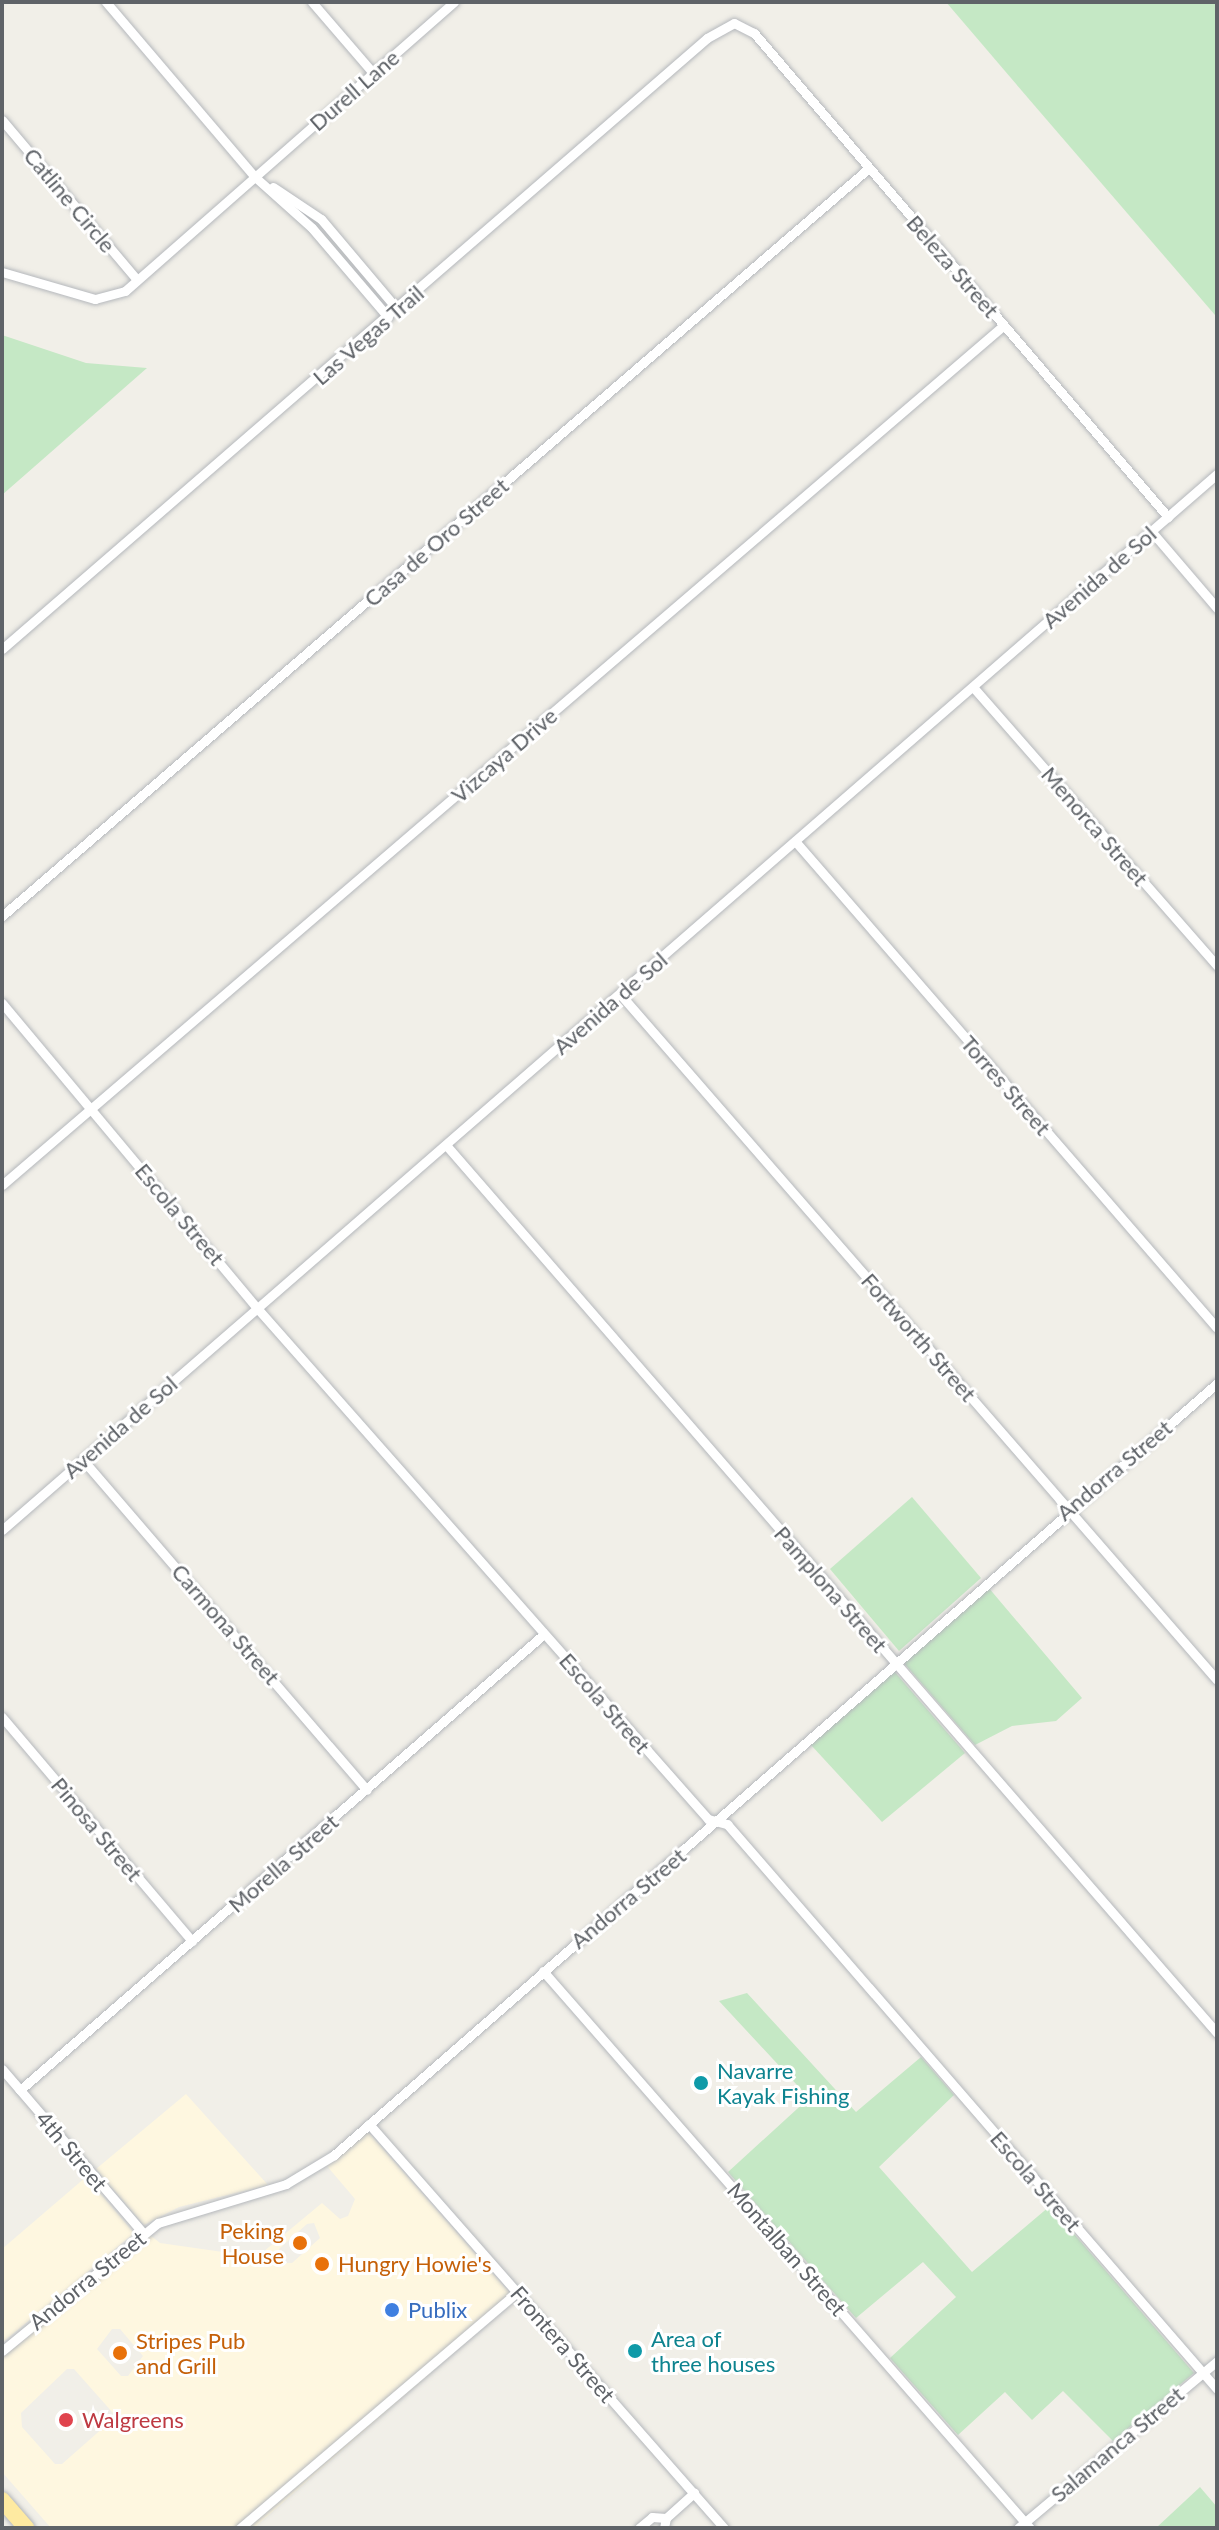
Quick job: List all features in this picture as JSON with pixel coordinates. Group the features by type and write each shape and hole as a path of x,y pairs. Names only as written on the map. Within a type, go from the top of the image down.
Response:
{"highway":[{"path":"2,2500 26,2528"}],"street":[{"path":"106,2 255,177 312,228 388,317"},
{"path":"312,2 373,73"},
{"name":"Durell Lane","path":"255,177 454,2"},
{"name":"Beleza Street","path":"734,23 754,33 1168,517"},
{"name":"Las Vegas Trail","path":"2,649 707,38 734,23"},
{"name":"Catline Circle","path":"2,120 137,280"},
{"name":"Casa de Oro Street","path":"2,916 869,168"},
{"path":"2,272 95,299 112,298 137,280 255,177"},
{"path":"255,177 313,212 397,309"},
{"name":"Vizcaya Drive","path":"2,1185 1004,325"},
{"name":"Avenida de Sol","path":"2,1530 1217,474"},
{"path":"1152,532 1217,608"},
{"name":"Menorca Street","path":"973,687 1217,966"},
{"name":"Torres Street","path":"795,841 1217,1328"},
{"name":"Fortworth Street","path":"620,994 1217,1680"},
{"name":"Escola Street","path":"2,1003 257,1308 708,1819 730,1827 1217,2389"},
{"name":"Pamplona Street","path":"446,1145 1217,2033"},
{"name":"Andorra Street","path":"2,2351 143,2233 180,2213 286,2184 334,2155 717,1822 1068,1509 1217,1383"},
{"name":"Carmona Street","path":"83,1460 367,1790"},
{"name":"Morella Street","path":"20,2090 544,1634"},
{"name":"Pinosa Street","path":"2,1717 192,1941"},
{"name":"Montalban Street","path":"543,1971 1024,2526"},
{"name":"4th Street","path":"2,2069 143,2233"},
{"name":"Frontera Street","path":"369,2124 724,2528"},
{"path":"242,2527 517,2292"},
{"name":"Salamanca Street","path":"1024,2526 1217,2361"},
{"path":"639,2528 652,2517 665,2523 694,2493"}],"shaded area":[{"path":"186,2094 268,2185 179,2207 144,2225 96,2169"},
{"path":"368,2132 515,2299 254,2528 51,2528 2,2472 2,2358 150,2235 160,2243 257,2257 322,2203 340,2219 348,2216 355,2199 327,2166","holes":["314,2223 320,2238 292,2263 285,2263 279,2249 307,2224","112,2329 120,2329 143,2356 128,2376 121,2376 97,2349","67,2369 74,2369 113,2413 112,2420 62,2464 55,2464 22,2427 21,2413"]},
{"path":"86,2177 134,2233 2,2343 2,2249"}],"green space":[{"path":"946,2 1217,2 1215,315 1034,105"},
{"path":"2,335 86,363 147,368 2,495"},
{"path":"912,1497 981,1578 899,1651 830,1569"},
{"path":"988,1587 1082,1698 1056,1721 1012,1726 975,1745 903,1662"},
{"path":"894,1671 965,1753 882,1822 811,1745"},
{"path":"747,1993 856,2112 921,2057 954,2095 879,2167 972,2272 1050,2206 1194,2373 1113,2441 1063,2391 1032,2420 1005,2392 958,2435 890,2358 956,2297 923,2262 856,2318 728,2172 809,2098 719,2001"},
{"path":"1200,2487 1217,2507 1217,2528 1156,2528"}],"place":[{"name":"Navarre Kayak Fishing","path":"701,2083"},
{"name":"Peking House","path":"300,2243"},
{"name":"Hungry Howie's","path":"322,2264"},
{"name":"Publix","path":"392,2310"},
{"name":"Area of three houses","path":"635,2351"},
{"name":"Stripes Pub and Grill","path":"120,2353"},
{"name":"Walgreens","path":"66,2420"}]}
